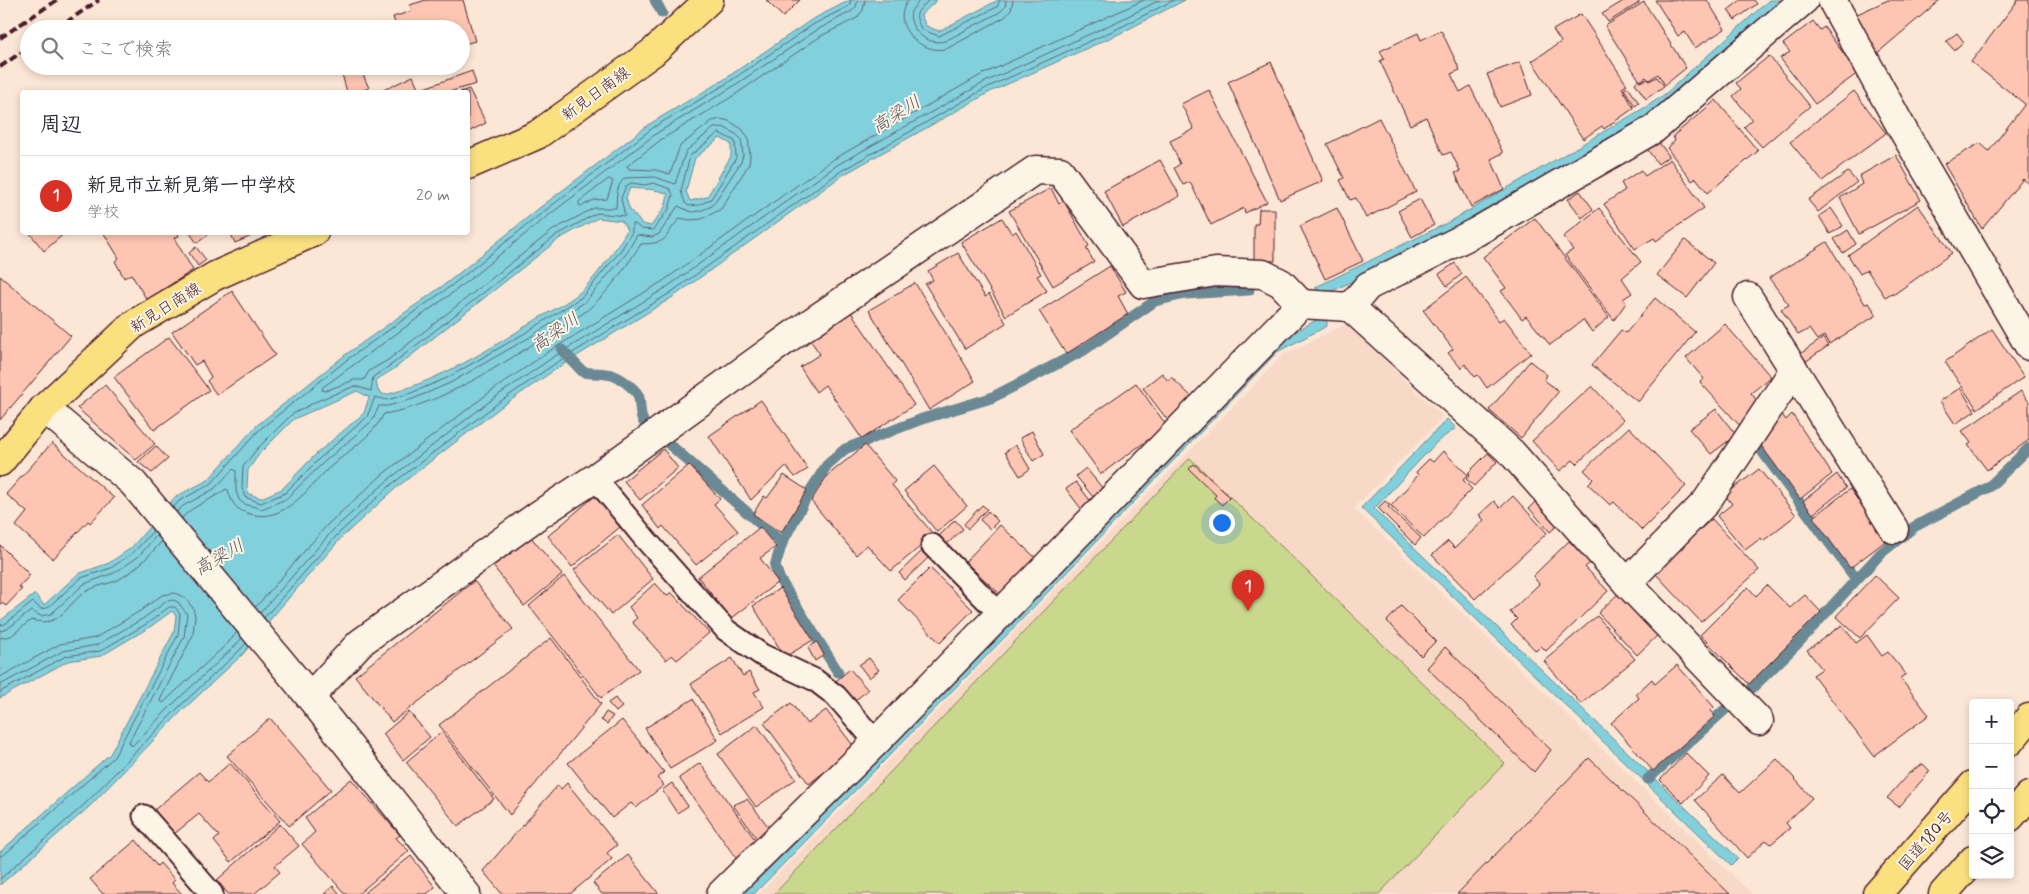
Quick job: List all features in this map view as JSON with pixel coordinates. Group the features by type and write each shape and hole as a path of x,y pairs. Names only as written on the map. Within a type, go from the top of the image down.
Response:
{"main road":[{"name":"新見日南線","path":"470,164 537,135 653,52 709,0"},
{"name":"新見日南線","path":"0,462 44,408 134,324 215,276 307,235"},
{"path":"2014,736 2029,718"},
{"name":"国道180号","path":"1877,894 1970,789"},
{"path":"2014,813 2029,796"},
{"path":"1943,894 1969,865"}],"street":[{"path":"1350,307 1368,286 1476,232 1654,129 1804,0"},
{"path":"1832,0 1904,132 2029,346"},
{"path":"310,697 360,643 537,516 595,478 794,334 1035,170 1060,171 1143,284 1216,272 1263,274 1281,283 1301,304 1350,307 1512,452 1627,583 1759,721"},
{"path":"1748,297 1894,529"},
{"path":"721,894 876,742 1301,304"},
{"path":"1627,583 1706,502 1794,370"},
{"path":"44,408 133,483 310,697 466,894"}],"lane":[{"path":"595,478 646,540 726,630 762,655 815,680 836,696 876,742"},
{"path":"932,546 1000,614"},
{"path":"144,816 212,894"}],"shaded area":[{"path":"1347,323 1443,417 1354,508 1752,894 759,894 1283,355"}],"green space":[{"path":"1190,458 1505,763 1379,894 774,894"}],"water":[{"name":"高梁川","path":"850,0 937,0 921,15 926,26 939,31 998,0 1185,0 1121,33 990,92 843,175 673,297 559,367 501,407 396,488 342,537 274,615 243,654 184,709 89,807 0,885 0,852 110,754 174,632 176,616 172,611 150,627 101,656 68,661 0,698 0,621 35,594 44,605 78,574 109,563 131,548 175,497 208,480 256,426 345,355 448,282 538,209 651,123 723,80 811,20","holes":["720,138 731,144 731,156 707,197 690,201 686,191 695,158","630,188 654,190 668,194 665,207 651,226 642,224 630,210 626,198","598,218 622,221 627,230 599,272 579,293 569,300 501,342 445,373 385,395 378,391 376,380 394,369 559,239","357,391 369,397 364,413 316,454 282,489 261,498 249,494 247,488 248,470 260,453 294,419"]},
{"path":"1769,0 1786,0 1659,112 1451,234 1326,294 1327,326 1277,352 1007,635 754,894 741,894 1275,343 1320,318 1316,287 1451,221 1649,105 1665,94"},
{"path":"1447,419 1456,428 1438,441 1374,509 1738,858 1731,865 1361,508"}],"building":[{"path":"426,0 463,0 469,20 394,20 393,17 412,11 410,5"},
{"path":"766,0 800,0 783,17"},
{"path":"1625,0 1638,0 1639,3 1608,22 1602,14"},
{"path":"1655,0 1707,0 1725,29 1695,48 1685,32 1678,36"},
{"path":"1741,0 1754,0 1757,4 1735,20 1728,10"},
{"path":"1888,0 1940,0 1874,56 1853,16"},
{"path":"2018,0 2029,0 2029,184 2023,179 1982,229 1944,164 1980,143 1989,151 2025,104 1971,62"},
{"path":"1644,2 1686,68 1665,85 1658,74 1649,80 1646,77 1640,81 1605,26"},
{"path":"1581,14 1627,85 1622,88 1634,108 1604,129 1602,126 1583,139 1532,61 1561,42 1553,30"},
{"path":"1813,21 1820,30 1824,27 1858,73 1815,104 1780,58 1790,52 1783,44"},
{"path":"470,24 475,41 470,42"},
{"path":"1441,30 1460,70 1451,74 1460,92 1470,86 1503,153 1491,159 1504,189 1471,207 1455,173 1460,171 1451,152 1443,155 1426,117 1410,125 1380,61 1384,59 1380,51 1418,33 1421,40"},
{"path":"1957,33 1964,42 1954,50 1946,41"},
{"path":"1769,56 1810,106 1762,147 1744,127 1752,120 1733,96 1741,89 1736,83"},
{"path":"1271,62 1323,181 1280,200 1228,82"},
{"path":"1520,62 1532,95 1500,107 1487,74"},
{"path":"472,71 476,84 456,90 425,90 424,88 461,75 470,75"},
{"path":"342,75 363,75 369,88 364,90 346,90"},
{"path":"413,76 419,90 383,90"},
{"path":"1657,77 1664,86 1646,99 1635,83 1638,80 1640,82 1646,79 1649,81"},
{"path":"1628,87 1639,103 1635,106 1624,89"},
{"path":"1209,90 1267,202 1245,213 1244,208 1211,225 1190,182 1183,185 1174,168 1180,164 1170,141 1194,129 1181,104"},
{"path":"470,91 486,123 470,131"},
{"path":"1854,91 1886,133 1822,181 1790,142"},
{"path":"1716,100 1758,151 1708,193 1696,178 1692,181 1667,148 1675,141 1673,136"},
{"path":"1379,118 1416,192 1366,218 1356,198 1350,200 1340,180 1344,178 1327,144"},
{"path":"1658,141 1669,156 1658,164 1647,149"},
{"path":"1896,155 1921,200 1859,234 1840,198 1862,184 1859,176"},
{"path":"1670,159 1704,208 1656,241 1654,238 1635,249 1604,204 1625,190 1621,183 1641,170 1645,176"},
{"path":"1160,160 1180,196 1123,227 1104,191"},
{"path":"1848,172 1857,182 1818,212 1808,200"},
{"path":"1051,188 1059,204 1064,201 1089,246 1086,248 1094,262 1053,286 1009,211"},
{"path":"1580,191 1593,209 1582,218 1568,199"},
{"path":"1420,199 1434,225 1412,237 1398,211"},
{"path":"1918,205 1952,253 1893,295 1892,293 1885,297 1867,270 1860,274 1848,255"},
{"path":"1337,208 1363,261 1325,279 1300,226"},
{"path":"1599,208 1641,262 1622,278 1632,293 1623,299 1626,303 1614,320 1565,255 1573,250 1563,237"},
{"path":"1831,208 1843,226 1830,234 1819,216"},
{"path":"1259,209 1275,209 1275,261 1254,260 1254,224 1258,224"},
{"path":"1002,218 1012,234 1016,231 1041,274 1037,276 1047,291 1006,316 961,242"},
{"path":"1535,218 1609,317 1592,332 1583,320 1550,345 1526,316 1522,319 1501,291 1506,288 1483,257"},
{"path":"1848,230 1856,244 1843,253 1834,239"},
{"path":"31,235 63,235 44,251"},
{"path":"105,235 178,235 174,238 193,270 147,300 131,274 124,278 115,261 119,258"},
{"path":"191,235 208,235 197,243"},
{"path":"231,235 254,235 235,243"},
{"path":"1685,240 1714,263 1687,298 1657,275"},
{"path":"1827,242 1865,304 1869,303 1877,315 1829,344 1824,336 1817,340 1809,329 1798,335 1781,309 1789,305 1769,278"},
{"path":"196,247 206,260 198,266 189,253"},
{"path":"958,253 985,297 989,294 1006,323 965,349 925,284 933,280 928,271"},
{"path":"1455,263 1462,274 1447,286 1439,274"},
{"path":"1110,266 1126,292 1118,296 1128,314 1066,354 1039,311"},
{"path":"0,276 71,336 0,420"},
{"path":"1466,277 1499,321 1504,318 1531,353 1487,388 1478,375 1475,377 1465,364 1461,368 1448,353 1453,349 1423,310"},
{"path":"915,283 975,381 929,410 869,310"},
{"path":"232,291 275,355 217,395 207,381 211,377 202,361 195,365 172,332"},
{"path":"1655,298 1695,332 1638,402 1592,365 1621,330 1626,333"},
{"path":"851,312 914,405 862,439 825,385 816,392 800,367 820,354 810,340"},
{"path":"1725,324 1771,377 1751,393 1758,402 1741,427 1700,382 1704,379 1686,358"},
{"path":"1992,329 2024,377 1977,409 1945,362"},
{"path":"169,337 209,390 154,430 114,377"},
{"path":"1823,338 1828,346 1805,362 1800,354"},
{"path":"1530,361 1547,375 1544,380 1559,391 1521,438 1489,410"},
{"path":"1162,373 1168,381 1171,377 1192,397 1169,422 1143,388"},
{"path":"1136,383 1167,426 1101,474 1069,430"},
{"path":"105,385 155,444 136,460 77,408"},
{"path":"1592,386 1623,420 1577,464 1573,460 1560,471 1532,441"},
{"path":"1960,388 1975,411 1955,424 1940,401"},
{"path":"2021,391 2029,402 2029,440 1987,470 1968,445 1971,443 1962,431"},
{"path":"761,400 808,469 795,477 786,466 751,500 709,436"},
{"path":"1716,409 1736,435 1711,454 1689,429"},
{"path":"1781,413 1786,420 1792,414 1832,474 1800,499 1760,444"},
{"path":"1629,427 1686,486 1642,530 1614,502 1610,505 1588,484 1593,479 1584,470"},
{"path":"1032,431 1044,454 1033,461 1020,438"},
{"path":"52,443 114,498 90,523 88,521 53,559 16,526 27,512 6,494"},
{"path":"865,445 895,481 892,485 934,535 891,571 867,545 856,555 811,501 827,476"},
{"path":"1016,445 1030,469 1020,476 1005,452"},
{"path":"156,446 168,459 152,473 138,462"},
{"path":"663,449 678,468 640,500 624,481"},
{"path":"1443,451 1468,475 1463,480 1472,489 1424,538 1391,506 1418,475 1416,472 1429,459 1433,462"},
{"path":"1488,453 1497,462 1474,486 1466,479 1470,475 1468,473"},
{"path":"1194,464 1230,497 1222,505 1214,498 1216,495 1189,469"},
{"path":"689,465 720,499 714,504 738,531 696,565 663,526 660,529 642,505"},
{"path":"934,466 967,506 937,532 904,491"},
{"path":"1086,468 1103,489 1093,497 1076,476"},
{"path":"1759,469 1796,515 1763,541 1761,538 1745,550 1717,516 1732,504 1725,495"},
{"path":"1837,474 1846,488 1813,514 1803,501"},
{"path":"784,475 807,490 781,533 753,514 764,496 767,498"},
{"path":"1076,482 1092,503 1083,511 1066,489"},
{"path":"1850,489 1887,540 1850,568 1813,517"},
{"path":"595,496 620,527 572,567 548,536"},
{"path":"1513,496 1547,533 1475,599 1432,555 1448,541 1455,548 1484,520 1479,515 1494,501 1500,508"},
{"path":"1537,500 1558,525 1550,532 1529,508"},
{"path":"1385,501 1390,505 1388,507 1421,538 1415,545 1378,508"},
{"path":"982,505 987,509 968,529 964,524"},
{"path":"988,511 998,521 990,529 980,520"},
{"path":"1712,519 1759,570 1701,622 1653,571"},
{"path":"955,520 963,529 946,545 938,537"},
{"path":"1000,525 1036,558 1001,595 965,562"},
{"path":"760,527 776,547 760,558 778,582 731,619 698,577"},
{"path":"618,535 653,579 611,615 574,570"},
{"path":"530,536 562,575 524,606 493,566"},
{"path":"1569,541 1590,563 1585,567 1608,591 1546,651 1541,646 1536,651 1511,625 1517,619 1510,612 1539,584 1533,576"},
{"path":"0,545 30,575 19,587 22,589 6,606 2,603 0,605"},
{"path":"922,551 928,558 905,580 899,573"},
{"path":"930,568 973,610 940,643 898,600"},
{"path":"1875,575 1899,598 1860,638 1836,616"},
{"path":"564,576 639,670 601,698 529,606"},
{"path":"474,581 513,629 392,722 355,676"},
{"path":"655,583 667,596 671,592 709,633 677,660 672,655 666,660 632,622 637,618 629,607"},
{"path":"1767,585 1790,608 1805,595 1821,612 1749,684 1700,635 1748,587 1756,596"},
{"path":"780,588 813,640 785,657 753,606"},
{"path":"1621,591 1660,633 1637,655 1598,613"},
{"path":"1401,606 1436,641 1421,656 1387,621"},
{"path":"1597,616 1635,659 1581,704 1544,661"},
{"path":"1842,625 1856,643 1867,635 1882,656 1888,652 1906,674 1900,678 1929,715 1874,756 1813,675 1822,669 1807,650"},
{"path":"551,638 601,704 510,815 439,725"},
{"path":"817,642 824,655 815,661 808,648"},
{"path":"1445,647 1551,750 1534,772 1427,668"},
{"path":"732,658 743,676 749,672 760,689 754,692 764,707 722,733 691,684"},
{"path":"869,658 879,670 869,678 859,665"},
{"path":"1677,665 1714,707 1710,711 1715,716 1653,771 1611,723 1639,698 1636,694 1652,679 1655,684"},
{"path":"850,669 868,690 853,702 836,681"},
{"path":"615,698 622,707 616,712 608,703"},
{"path":"693,699 718,740 670,769 645,728"},
{"path":"791,703 807,724 826,710 855,748 809,784 764,723"},
{"path":"409,712 430,737 403,760 383,734"},
{"path":"606,712 613,716 607,724 601,720"},
{"path":"270,718 331,790 289,826 227,756"},
{"path":"622,720 664,772 657,778 664,785 636,808 631,803 612,818 568,763"},
{"path":"757,725 796,779 756,807 718,754"},
{"path":"442,732 494,799 458,826 406,762"},
{"path":"1686,753 1709,776 1683,803 1660,780"},
{"path":"1589,758 1730,894 1457,894"},
{"path":"1777,759 1812,798 1786,823 1790,828 1771,844 1766,840 1747,858 1695,800 1723,775 1740,793"},
{"path":"230,763 280,821 231,862 214,841 219,836 199,814 174,834 153,811 199,772 208,782"},
{"path":"700,763 759,845 738,861 679,778"},
{"path":"1923,764 1930,771 1899,807 1887,798 1909,773"},
{"path":"351,779 400,835 396,838 409,851 358,894 345,894 302,844 315,832 305,818"},
{"path":"567,783 617,845 607,853 612,859 570,894 502,894 483,871 558,785 561,789"},
{"path":"672,783 688,806 677,813 662,790"},
{"path":"747,799 771,830 758,840 733,805"},
{"path":"280,824 299,846 275,866 280,872 254,894 228,894 217,880"},
{"path":"136,840 157,866 160,863 175,880 172,883 182,894 103,894 90,879"},
{"path":"628,855 659,894 602,894 593,883"},
{"path":"411,856 435,887 427,894 363,894"},
{"path":"333,886 340,894 324,894"}],"waterway":[{"path":"655,0 662,13"},
{"path":"838,672 780,580 775,566 782,543 807,496 827,465 845,449 922,419 991,398 1084,350 1155,301 1185,294 1249,290"},
{"name":"高梁川","path":"562,350 583,372 613,375 636,391 640,401 643,421"},
{"path":"669,444 782,543"},
{"path":"1759,447 1856,579"},
{"path":"1752,688 1797,644 1881,553 1914,527 1989,487 2029,448"},
{"path":"1648,779 1730,705"}],"railway":[{"path":"27,20 57,0"},
{"path":"69,20 99,0"},
{"path":"0,38 20,25"},
{"path":"0,67 20,53"}],"place":[{"name":"新見市立新見第一中学校","path":"1248,611"}]}
